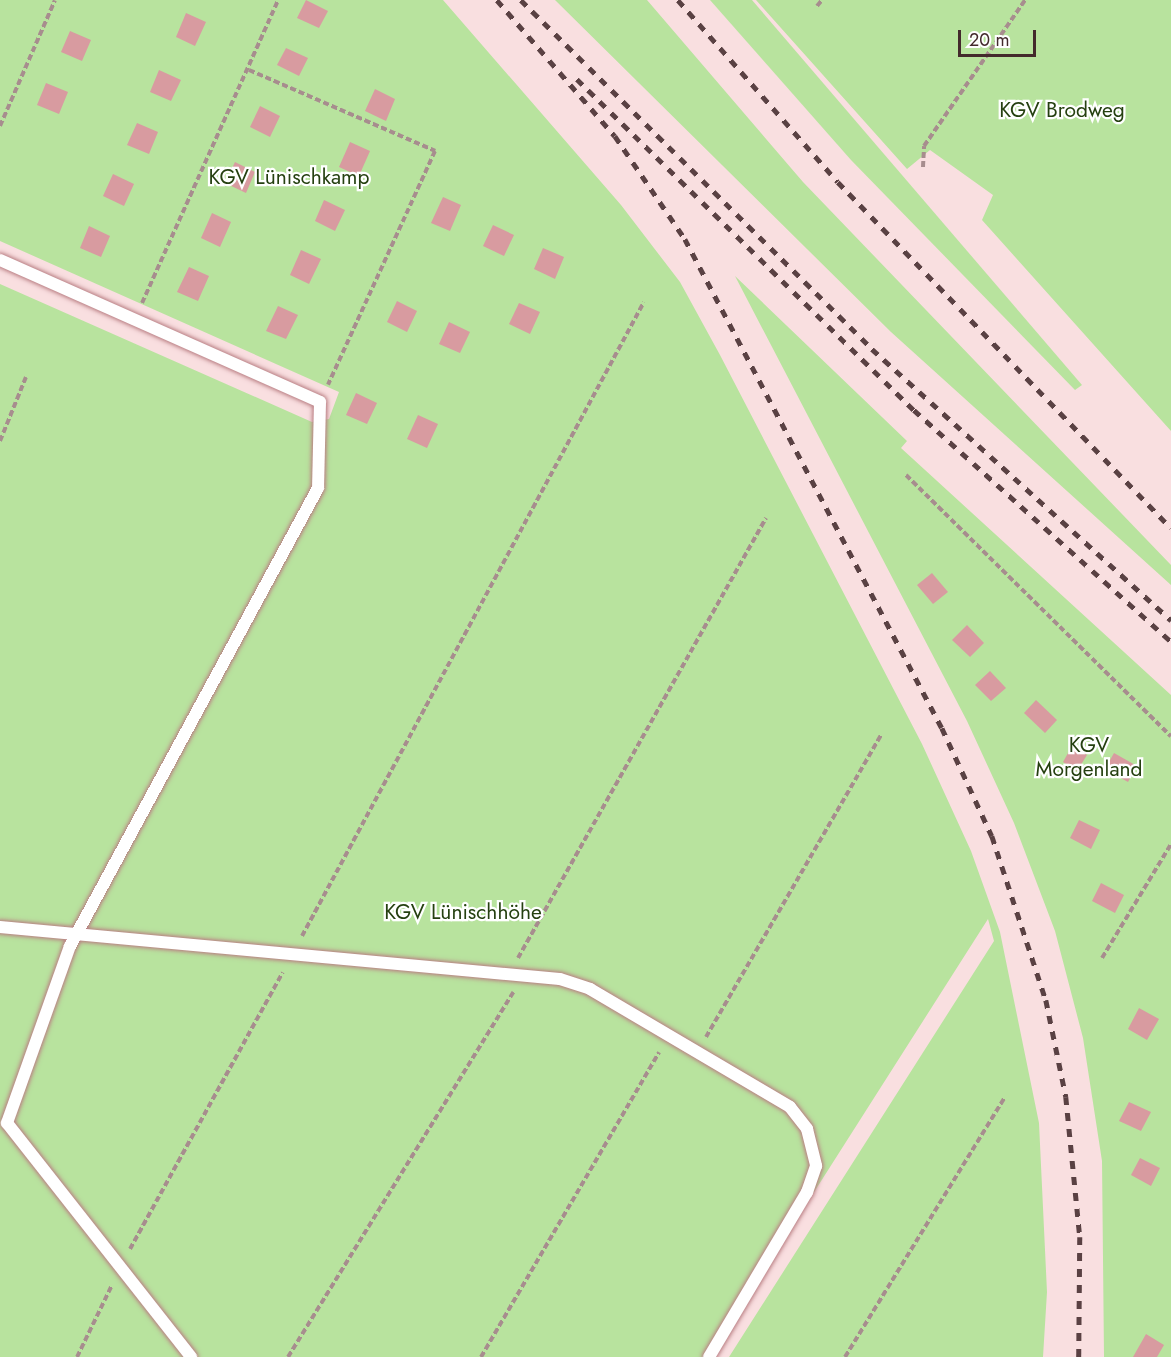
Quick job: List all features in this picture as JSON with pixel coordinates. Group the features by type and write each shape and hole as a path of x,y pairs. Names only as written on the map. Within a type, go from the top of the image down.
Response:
{"lane":[{"path":"0,260 320,402 318,488 76,936 7,1123 119,1270 191,1357"},
{"path":"0,927 76,936 525,974 590,989 790,1107 807,1129 816,1166 807,1192 709,1357"}],"path":[{"path":"0,126 55,0"},
{"path":"134,320 249,69 278,0"},
{"path":"817,6 822,0"},
{"path":"923,167 924,146 1025,0"},
{"path":"249,69 435,151 320,402"},
{"path":"77,1357 119,1270 293,953 644,302"},
{"path":"0,441 26,377"},
{"path":"906,475 1171,736"},
{"path":"509,974 766,518"},
{"path":"696,1053 881,735"},
{"path":"1102,958 1171,844"},
{"path":"288,1357 525,974"},
{"path":"481,1357 669,1036"},
{"path":"845,1357 1005,1097"}],"green space":[{"name":"KGV Lünischhöhe","path":"0,0 443,0 621,205 680,282 720,355 922,744 971,851 1000,932 1039,1123 1047,1292 1043,1357 729,1357 994,941 988,919 709,1357 0,1357 0,284 312,422 329,419 339,392 0,241"},
{"path":"555,0 647,0 803,182 1171,565 1171,585 891,332"},
{"path":"710,0 752,0 1082,385 1075,390 851,160"},
{"name":"KGV Brodweg","path":"756,0 1171,0 1171,431 982,220 993,195 930,150 907,169"},
{"name":"KGV Morgenland","path":"735,276 907,441 901,448 1171,695 1171,1357 1104,1357 1102,1161 1083,1038 1055,931 1014,823 967,721"}],"building":[{"path":"306,0 328,11 319,28 297,18"},
{"path":"186,13 206,22 195,46 176,37"},
{"path":"70,31 91,40 82,61 61,52"},
{"path":"286,48 308,58 299,76 277,65"},
{"path":"159,70 181,80 171,101 150,92"},
{"path":"46,83 68,92 59,114 37,105"},
{"path":"375,89 395,99 386,121 365,111"},
{"path":"260,106 280,116 270,137 250,127"},
{"path":"137,123 158,132 149,154 127,145"},
{"path":"350,142 370,151 359,176 339,167"},
{"path":"235,162 255,172 246,193 225,183"},
{"path":"113,174 134,184 124,206 103,196"},
{"path":"443,197 461,205 450,231 431,223"},
{"path":"324,200 345,210 335,231 315,221"},
{"path":"212,213 231,222 220,247 201,238"},
{"path":"493,225 514,235 504,256 483,246"},
{"path":"89,226 110,236 101,257 80,248"},
{"path":"543,248 564,257 555,279 534,269"},
{"path":"301,250 321,259 309,284 290,275"},
{"path":"189,267 209,276 198,301 177,292"},
{"path":"397,301 417,311 407,332 387,322"},
{"path":"519,303 540,312 530,334 509,324"},
{"path":"278,306 298,315 286,339 266,331"},
{"path":"449,322 470,332 460,353 439,344"},
{"path":"356,393 377,403 367,424 346,415"},
{"path":"418,415 438,424 427,448 407,439"},
{"path":"932,573 948,592 933,604 917,585"},
{"path":"967,625 984,643 970,657 952,640"},
{"path":"990,671 1006,688 991,701 975,685"},
{"path":"1036,700 1057,720 1045,733 1024,713"},
{"path":"1072,746 1087,755 1077,771 1063,762"},
{"path":"1114,753 1137,766 1128,782 1105,769"},
{"path":"1079,820 1100,830 1091,849 1070,838"},
{"path":"1101,883 1124,895 1115,913 1092,901"},
{"path":"1139,1008 1159,1019 1147,1040 1128,1029"},
{"path":"1129,1102 1151,1112 1141,1131 1119,1121"},
{"path":"1140,1158 1160,1168 1151,1186 1131,1175"},
{"path":"1146,1334 1164,1345 1157,1357 1133,1357"}],"railway":[{"path":"497,0 615,136 685,239 942,728 992,836 1046,1000 1066,1097 1080,1237 1079,1357"},
{"path":"521,0 872,349 1171,620"},
{"path":"678,0 838,182 1171,528"},
{"path":"577,79 914,410 1171,641"}],"park label":[{"name":"KGV Lünischkamp","path":"289,177"}]}
